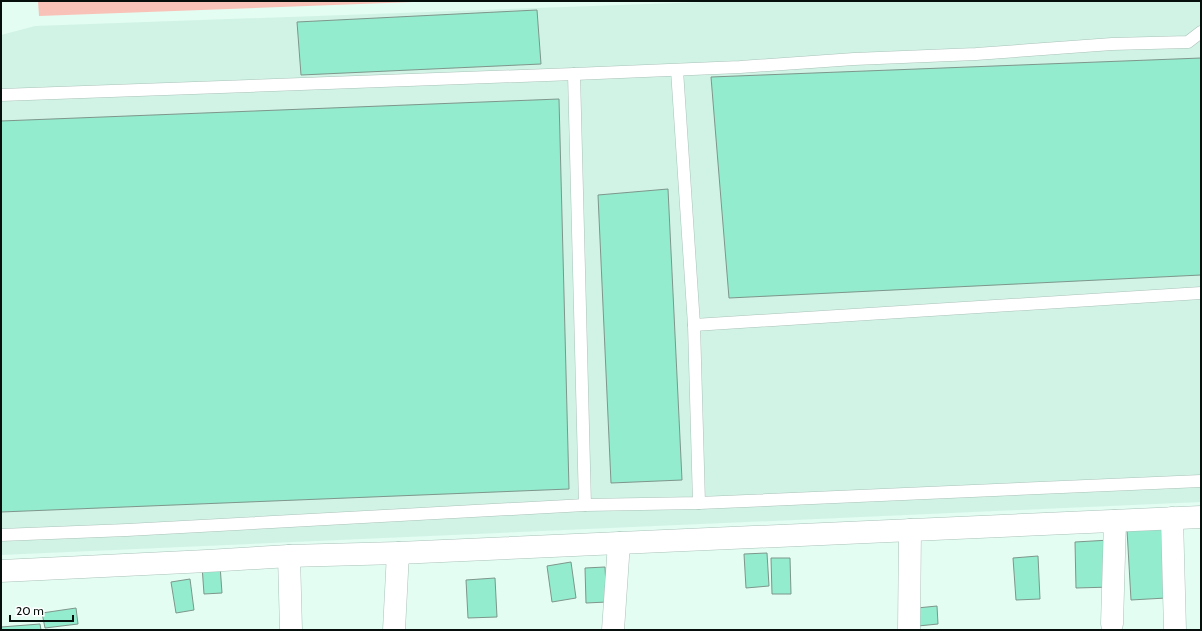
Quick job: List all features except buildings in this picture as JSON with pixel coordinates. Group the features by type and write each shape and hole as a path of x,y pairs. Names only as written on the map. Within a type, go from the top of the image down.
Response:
{"street":[{"path":"1,571 289,556 398,553 1201,517"},
{"path":"1172,518 1175,630"},
{"path":"1112,624 1115,521"},
{"path":"909,630 910,530"},
{"path":"613,630 619,543"},
{"path":"394,630 398,553"},
{"path":"289,556 291,630"}],"lane":[{"path":"1,95 740,67 854,59 976,54 1112,44 1188,42 1201,32"},
{"path":"677,70 694,325 699,503"},
{"path":"574,74 585,505"},
{"path":"694,325 1201,293"},
{"path":"1,535 127,530 585,505 699,503 1201,482"}],"shaded area":[{"path":"38,1 440,1 39,16"},
{"path":"732,1 1201,1 1201,502 1,555 1,35 35,26"}]}
